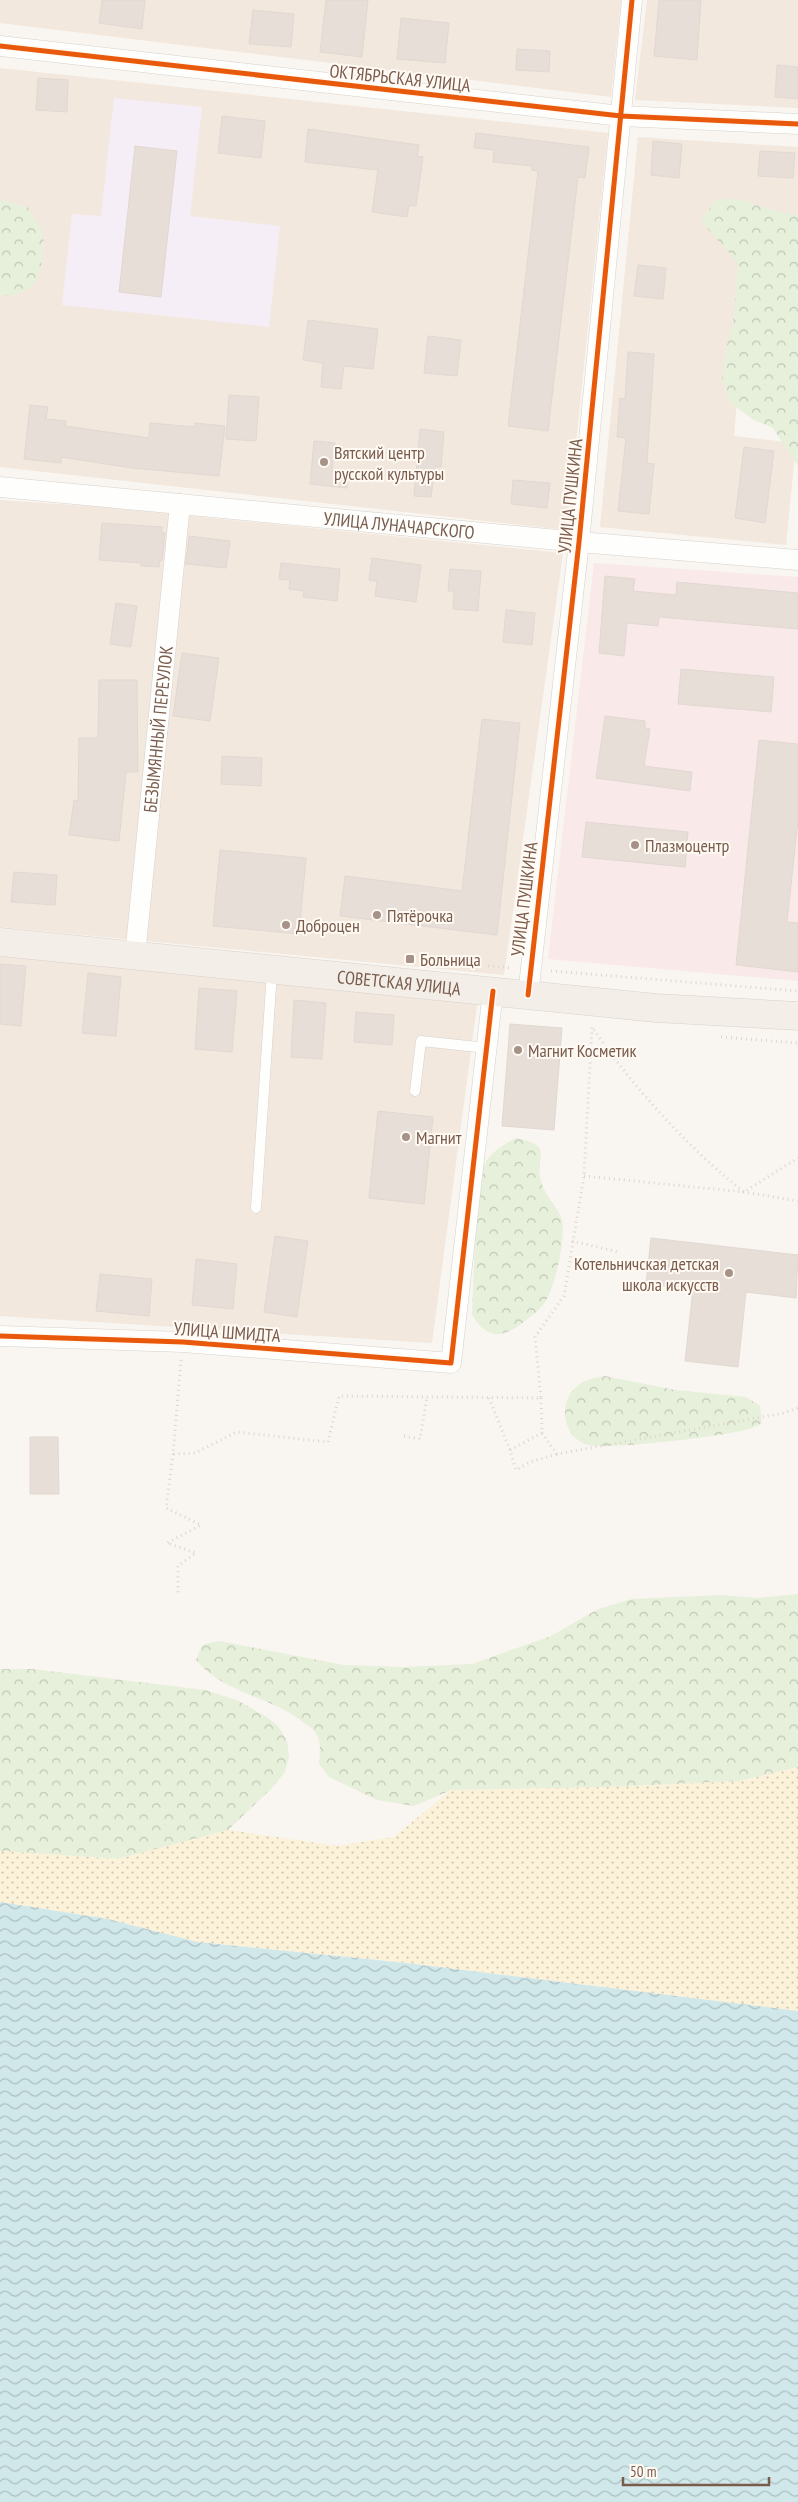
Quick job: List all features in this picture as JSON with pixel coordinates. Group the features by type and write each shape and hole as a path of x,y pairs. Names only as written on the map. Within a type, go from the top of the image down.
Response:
{"main road":[{"name":"СОВЕТСКАЯ УЛИЦА","path":"0,942 656,1008 798,1016"}],"street":[{"name":"УЛИЦА ПУШКИНА","path":"528,995 579,542 632,0"},
{"name":"ОКТЯБРЬСКАЯ УЛИЦА","path":"0,46 621,116 798,124"},
{"name":"УЛИЦА ЛУНАЧАРСКОГО","path":"0,487 579,542 798,560"},
{"name":"БЕЗЫМЯННЫЙ ПЕРЕУЛОК","path":"135,956 180,504"},
{"path":"487,1048 493,991"},
{"name":"УЛИЦА ШМИДТА","path":"0,1336 183,1342 451,1363 487,1048"}],"lane":[{"path":"256,1208 272,970"},
{"path":"415,1091 421,1041 487,1048"}],"path":[{"path":"744,1192 709,1165 613,1058 592,1027 584,1176 744,1192 798,1201"},
{"path":"744,1192 798,1158"},
{"path":"572,1241 618,1252"},
{"path":"404,1436 420,1439 427,1397"},
{"path":"489,1398 516,1470 530,1462 557,1454 784,1413 798,1408"},
{"path":"541,1398 542,1433 557,1454"},
{"path":"510,1450 542,1433"},
{"path":"173,1454 166,1508 201,1525 166,1543 196,1553 178,1566 178,1596"}],"shaded area":[{"path":"0,0 621,0 611,97 0,23"},
{"path":"647,0 798,0 798,108 635,100"},
{"path":"0,68 608,133 567,530 0,467"},
{"path":"114,98 202,107 190,216 280,226 269,327 62,305 72,214 101,216"},
{"path":"638,137 798,147 798,234 751,233 734,436 796,443 786,545 600,527"},
{"path":"0,500 101,507 563,553 504,975 0,927"},
{"path":"594,563 798,577 798,981 548,959"},
{"path":"0,949 478,998 432,1343 0,1316"}],"green space":[{"path":"739,199 779,212 798,215 798,466 773,428 754,420 730,403 722,380 726,349 733,323 738,263 701,221 716,200"},
{"path":"0,200 28,207 41,228 44,240 42,261 36,281 26,290 8,295 0,295"},
{"path":"516,1138 528,1141 540,1148 541,1181 560,1216 563,1229 556,1272 546,1301 535,1313 517,1327 502,1334 496,1334 484,1329 472,1315 477,1191 481,1172 488,1158"},
{"path":"605,1376 675,1390 746,1397 760,1406 762,1423 736,1432 694,1438 618,1446 588,1445 573,1436 569,1429 566,1421 566,1404 574,1389 581,1383"},
{"path":"798,1594 798,1767 740,1781 611,1787 451,1790 414,1806 377,1800 329,1777 319,1764 319,1742 317,1735 311,1728 286,1711 219,1680 196,1660 202,1645 219,1641 344,1665 406,1667 472,1664 551,1636 598,1609 632,1599 722,1595 758,1598"},
{"path":"0,1669 32,1669 205,1690 237,1700 278,1726 287,1741 289,1756 285,1772 275,1785 228,1830 118,1859 0,1851"}],"sand":[{"path":"798,1767 798,2011 406,1963 197,1942 108,1919 0,1902 0,1851 118,1859 228,1830 337,1846 394,1837 451,1790 611,1787 740,1781"}],"water":[{"path":"0,1902 108,1919 197,1942 406,1963 798,2011 798,2502 0,2502"}],"building":[{"path":"102,0 145,0 142,29 99,23"},
{"path":"326,0 368,0 362,57 320,52"},
{"path":"659,0 701,0 697,60 654,56"},
{"path":"253,10 294,14 291,47 249,44"},
{"path":"401,18 449,23 445,63 397,59"},
{"path":"517,49 550,51 549,72 516,70"},
{"path":"777,65 798,67 798,99 775,97"},
{"path":"38,78 68,80 67,112 36,110"},
{"path":"222,116 265,121 261,158 218,153"},
{"path":"308,129 419,145 417,156 423,157 416,206 409,205 407,217 372,212 378,170 305,162"},
{"path":"476,133 589,147 585,178 578,177 548,431 508,426 538,171 532,170 532,166 493,162 494,150 474,148"},
{"path":"653,141 682,144 679,178 651,175"},
{"path":"135,146 177,151 161,297 119,292"},
{"path":"760,151 795,153 793,178 758,176"},
{"path":"638,265 666,268 663,299 634,296"},
{"path":"308,320 378,329 373,369 344,366 341,389 321,387 323,363 303,360"},
{"path":"428,336 461,340 457,376 424,373"},
{"path":"628,352 654,354 647,463 654,464 649,514 618,511 626,438 617,437 620,398 625,399"},
{"path":"229,395 259,397 256,441 226,439"},
{"path":"30,405 48,407 46,419 66,421 65,426 149,438 150,423 195,427 195,423 225,426 219,476 132,468 61,457 61,463 24,459"},
{"path":"420,429 444,432 441,467 435,467 431,497 414,496"},
{"path":"314,441 335,443 332,472 348,473 347,488 310,484"},
{"path":"744,447 774,451 765,523 735,518"},
{"path":"513,480 550,483 547,508 511,504"},
{"path":"102,523 162,527 162,533 165,533 162,561 160,560 159,567 141,566 141,563 99,560"},
{"path":"189,536 230,541 226,568 186,564"},
{"path":"372,558 421,565 416,602 375,596 377,581 369,580"},
{"path":"281,563 340,569 337,601 303,597 304,591 289,589 290,580 279,579"},
{"path":"450,569 481,571 478,611 453,609 454,591 448,591"},
{"path":"605,576 635,579 633,591 676,595 677,582 798,593 798,629 659,617 658,626 627,623 624,656 599,653"},
{"path":"116,603 137,606 131,647 110,644"},
{"path":"506,610 535,613 532,645 503,642"},
{"path":"182,653 219,658 210,721 173,716"},
{"path":"681,669 774,677 771,712 678,704"},
{"path":"99,680 137,680 138,772 126,772 119,841 69,835 74,800 78,801 79,738 98,738"},
{"path":"605,716 645,721 645,728 650,729 644,766 692,772 690,791 596,778"},
{"path":"482,719 520,723 497,935 340,916 345,876 462,891"},
{"path":"759,740 798,744 798,820 787,922 798,923 798,972 736,965"},
{"path":"222,756 262,758 261,786 221,784"},
{"name":"Плазмоцентр","path":"586,822 688,832 685,867 582,857"},
{"path":"220,850 306,858 299,934 213,926"},
{"path":"14,872 57,875 55,905 11,902"},
{"path":"0,964 26,966 21,1026 0,1024"},
{"path":"88,973 121,977 116,1036 82,1033"},
{"path":"199,988 237,991 232,1052 195,1049"},
{"path":"294,1000 326,1003 322,1059 291,1057"},
{"path":"356,1012 394,1015 392,1045 354,1042"},
{"path":"510,1024 562,1028 554,1130 502,1126"},
{"path":"378,1111 433,1117 424,1204 369,1198"},
{"path":"275,1236 308,1241 297,1317 264,1312"},
{"path":"651,1238 798,1255 796,1298 746,1292 738,1367 685,1361 693,1289 646,1284"},
{"path":"196,1259 237,1264 233,1309 192,1305"},
{"path":"100,1274 152,1279 149,1316 96,1311"},
{"path":"30,1437 58,1437 59,1494 30,1494"}],"cycle path":[{"path":"528,995 579,542 632,0"},
{"path":"0,46 621,116 798,124"},
{"path":"0,1336 183,1342 451,1363 493,991"}],"place":[{"name":"Вятский центр русской культуры","path":"324,462"},
{"name":"Плазмоцентр","path":"635,845"},
{"name":"Пятёрочка","path":"377,915"},
{"name":"Доброцен","path":"286,925"},
{"name":"Больница","path":"410,959"},
{"name":"Магнит Косметик","path":"518,1050"},
{"name":"Магнит","path":"406,1137"},
{"name":"Котельничская детская школа искусств","path":"729,1273"}]}
